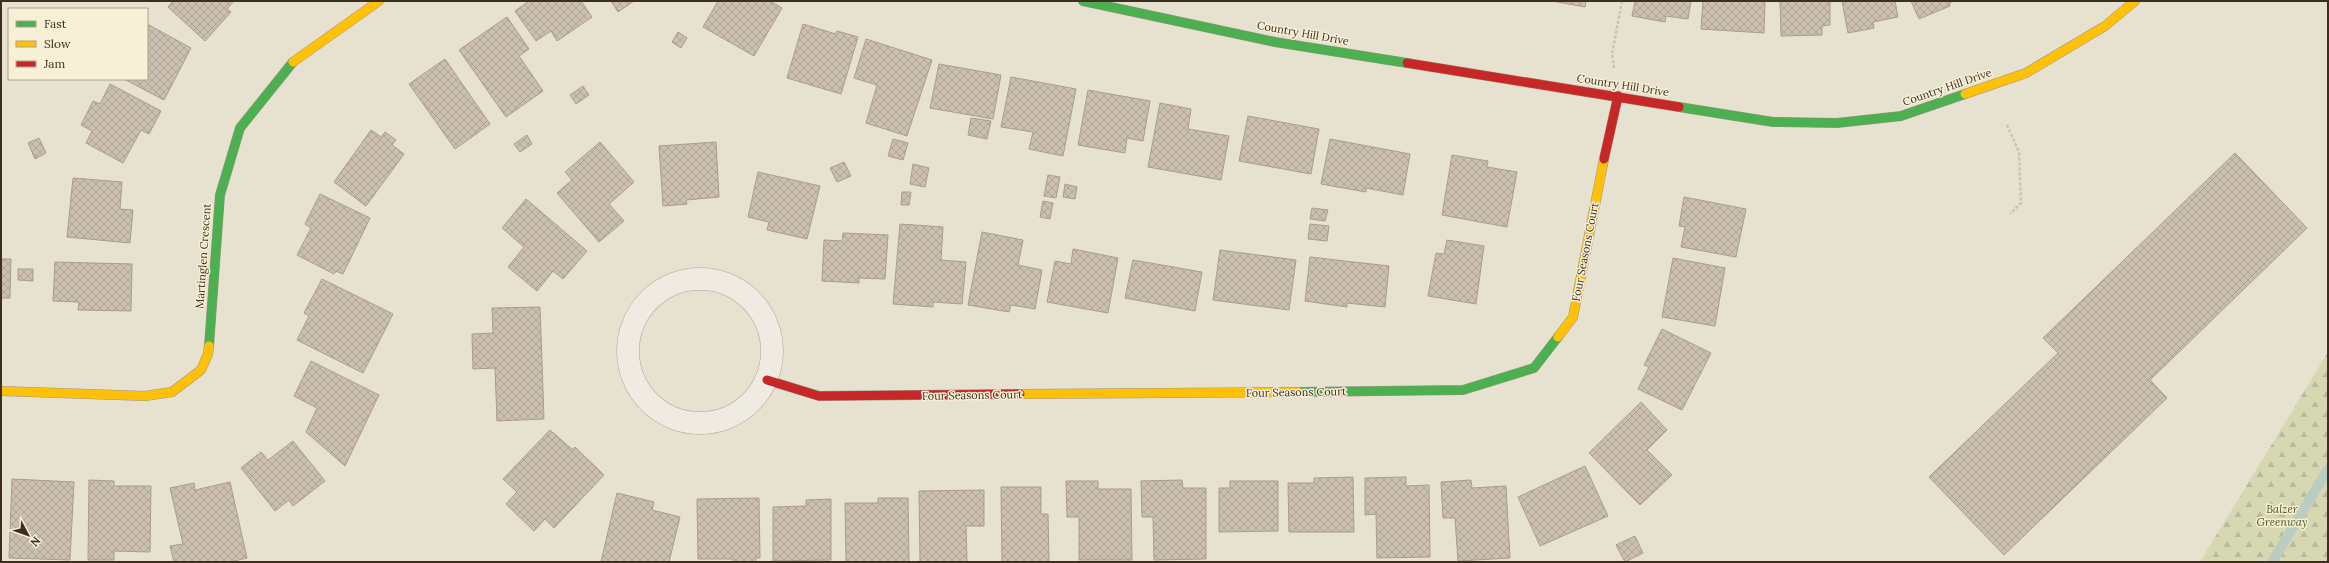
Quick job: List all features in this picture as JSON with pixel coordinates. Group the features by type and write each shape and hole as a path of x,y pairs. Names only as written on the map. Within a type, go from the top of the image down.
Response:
{"street":[{"name":"Martinglen Crescent","path":"1,391 145,396 172,392 201,370 208,354 220,195 240,128 295,59 379,1"},
{"name":"Country Hill Drive","path":"1083,1 1275,42 1773,122 1838,123 1901,116 2026,73 2105,26 2135,1"},
{"name":"Four Seasons Court","path":"767,380 819,396 1463,390 1534,368 1573,317 1602,162 1618,96"},
{"path":"685,279 710,279 734,286 755,303 768,325 773,355 767,380 750,405 728,418 701,424 676,420 655,409 638,390 629,370 627,345 632,324 645,303 662,289 685,279"}],"path":[{"path":"1618,96 1612,54 1622,1"},
{"path":"2007,125 2020,152 2021,203 2010,214"}],"green space":[{"name":"Balzer Greenway","path":"2328,352 2328,562 2200,562"}],"building":[{"path":"173,1 234,1 227,9 231,12 205,41 168,7"},
{"path":"529,1 581,1 592,17 557,41 551,31 536,41 515,11"},
{"path":"611,1 634,1 618,12"},
{"path":"718,1 770,1 782,8 754,56 703,27"},
{"path":"1552,1 1586,1 1585,7"},
{"path":"1635,1 1691,1 1688,19 1666,16 1665,22 1632,16"},
{"path":"1703,1 1765,1 1764,33 1701,29"},
{"path":"1780,1 1830,1 1830,25 1822,26 1822,35 1781,36"},
{"path":"1842,1 1895,1 1898,17 1873,22 1874,28 1848,33"},
{"path":"1911,1 1954,1 1949,3 1950,6 1919,19"},
{"path":"507,17 529,49 519,56 543,91 506,117 459,50"},
{"path":"803,24 836,34 837,31 858,37 841,94 787,78"},
{"path":"149,25 191,48 164,100 126,80 148,80"},
{"path":"678,32 687,38 681,48 672,42"},
{"path":"866,39 932,60 907,136 866,123 877,85 854,78"},
{"path":"445,59 490,124 455,149 409,84"},
{"path":"939,64 1001,75 993,119 930,108"},
{"path":"1011,77 1076,89 1063,156 1029,149 1033,132 1001,127"},
{"path":"110,84 161,111 149,134 141,130 123,163 86,143 92,131 81,125 93,101 100,104"},
{"path":"583,86 589,95 576,104 570,95"},
{"path":"1088,90 1150,101 1143,141 1127,138 1125,153 1078,145"},
{"path":"1160,103 1191,109 1188,129 1229,136 1221,180 1148,167"},
{"path":"1248,116 1319,129 1311,174 1239,161"},
{"path":"971,118 991,121 987,139 968,135"},
{"path":"371,130 381,137 385,132 396,140 392,145 404,154 366,206 334,182"},
{"path":"527,135 532,144 520,152 514,144"},
{"path":"39,138 46,153 35,159 28,143"},
{"path":"893,139 908,143 903,160 888,156"},
{"path":"1330,139 1410,154 1403,195 1366,188 1366,192 1321,184"},
{"path":"600,142 634,182 609,204 624,221 599,242 557,193 572,180 565,172"},
{"path":"716,142 719,197 686,200 687,204 663,206 659,146"},
{"path":"2235,153 2307,228 2150,380 2167,398 2004,555 1929,477 2058,353 2043,338"},
{"path":"1452,155 1488,161 1487,167 1517,172 1507,227 1442,215"},
{"path":"844,162 851,176 837,182 830,168"},
{"path":"913,164 929,168 925,187 910,184"},
{"path":"758,172 820,186 807,239 767,230 769,222 748,217"},
{"path":"1048,175 1060,177 1056,198 1044,196"},
{"path":"73,178 122,182 120,209 133,210 130,243 67,237"},
{"path":"1065,184 1077,187 1075,199 1063,197"},
{"path":"902,192 911,192 909,205 901,205"},
{"path":"320,194 370,218 343,274 336,271 334,274 297,255 311,228 305,224"},
{"path":"1684,197 1746,209 1736,257 1681,247 1685,227 1679,226"},
{"path":"526,199 587,251 563,279 553,271 537,291 508,267 524,247 502,228"},
{"path":"1043,201 1053,203 1050,219 1040,217"},
{"path":"1312,208 1328,210 1325,221 1310,219"},
{"path":"900,224 943,227 941,260 966,262 962,304 933,302 933,307 893,304"},
{"path":"1310,224 1329,226 1327,241 1308,239"},
{"path":"982,232 1023,240 1018,265 1042,270 1035,309 1011,305 1009,312 968,305"},
{"path":"843,233 888,235 885,279 859,278 859,283 822,281 824,240 842,241"},
{"path":"1447,240 1484,246 1476,304 1428,296 1436,253 1444,254"},
{"path":"1073,249 1118,258 1108,313 1047,302 1055,261 1071,264"},
{"path":"1220,250 1296,260 1289,310 1213,300"},
{"path":"1310,257 1389,266 1385,307 1347,303 1347,307 1305,301"},
{"path":"1673,258 1725,268 1715,326 1662,317"},
{"path":"1,259 11,259 10,298 1,298"},
{"path":"1133,260 1202,272 1195,311 1125,298"},
{"path":"55,262 132,264 131,311 78,310 79,302 53,301"},
{"path":"18,269 33,269 33,281 18,280"},
{"path":"322,279 393,314 363,373 297,340 309,316 304,313"},
{"path":"540,307 544,419 497,421 495,368 473,369 472,334 493,333 492,308"},
{"path":"1662,329 1711,353 1682,410 1638,389 1649,367 1644,365"},
{"path":"311,361 379,395 345,466 306,432 317,408 294,396"},
{"path":"1641,402 1667,430 1647,450 1672,475 1640,505 1589,453"},
{"path":"550,430 573,450 575,447 604,475 554,528 545,519 534,531 506,504 517,492 503,479"},
{"path":"293,441 325,481 293,506 289,500 275,511 241,468 261,452 268,460"},
{"path":"1585,466 1608,516 1540,546 1518,497"},
{"path":"1353,477 1354,532 1289,532 1288,483 1314,483 1314,478"},
{"path":"1406,477 1406,486 1429,485 1430,557 1377,558 1376,514 1365,515 1365,478"},
{"path":"12,479 74,482 70,560 9,558"},
{"path":"89,480 114,481 114,486 151,486 150,552 114,551 114,560 88,560"},
{"path":"1182,480 1183,488 1206,488 1206,559 1154,560 1153,517 1142,517 1141,481"},
{"path":"1471,480 1472,488 1506,486 1510,558 1458,561 1455,518 1443,518 1441,482"},
{"path":"1066,481 1098,481 1098,489 1131,489 1132,560 1079,560 1079,517 1067,517"},
{"path":"1230,481 1278,481 1278,531 1219,532 1219,488 1230,488"},
{"path":"230,482 247,558 230,562 174,562 170,546 183,544 170,488 194,483 195,490"},
{"path":"1001,487 1041,487 1041,514 1048,514 1049,562 1002,562"},
{"path":"984,490 984,526 966,526 967,562 920,562 919,491"},
{"path":"617,493 654,502 652,510 680,517 669,562 601,562"},
{"path":"759,498 760,558 756,558 756,562 733,562 733,559 698,559 697,499"},
{"path":"878,498 908,498 909,562 846,562 845,503 878,503"},
{"path":"831,499 831,560 773,561 773,507 806,506 806,500"},
{"path":"1635,536 1643,553 1625,562 1616,545"}],"waterway":[{"path":"2272,562 2328,469"}],"traffic: fast":[{"path":"1083,1 1275,42 1407,63"},
{"path":"209,346 220,195 240,128 293,62"},
{"path":"1679,107 1773,122 1837,123 1901,116 1965,94"},
{"path":"1298,392 1463,390 1534,368 1558,337"}],"traffic: slow":[{"path":"293,62 379,1"},
{"path":"1965,94 2026,73 2105,26 2135,1"},
{"path":"1558,337 1573,317 1604,159"},
{"path":"1,391 145,396 172,392 201,370 208,354 209,346"},
{"path":"1020,394 1298,392"}],"traffic: jam":[{"path":"1407,63 1679,107"},
{"path":"1604,159 1618,96"},
{"path":"767,380 819,396 1020,394"}]}
